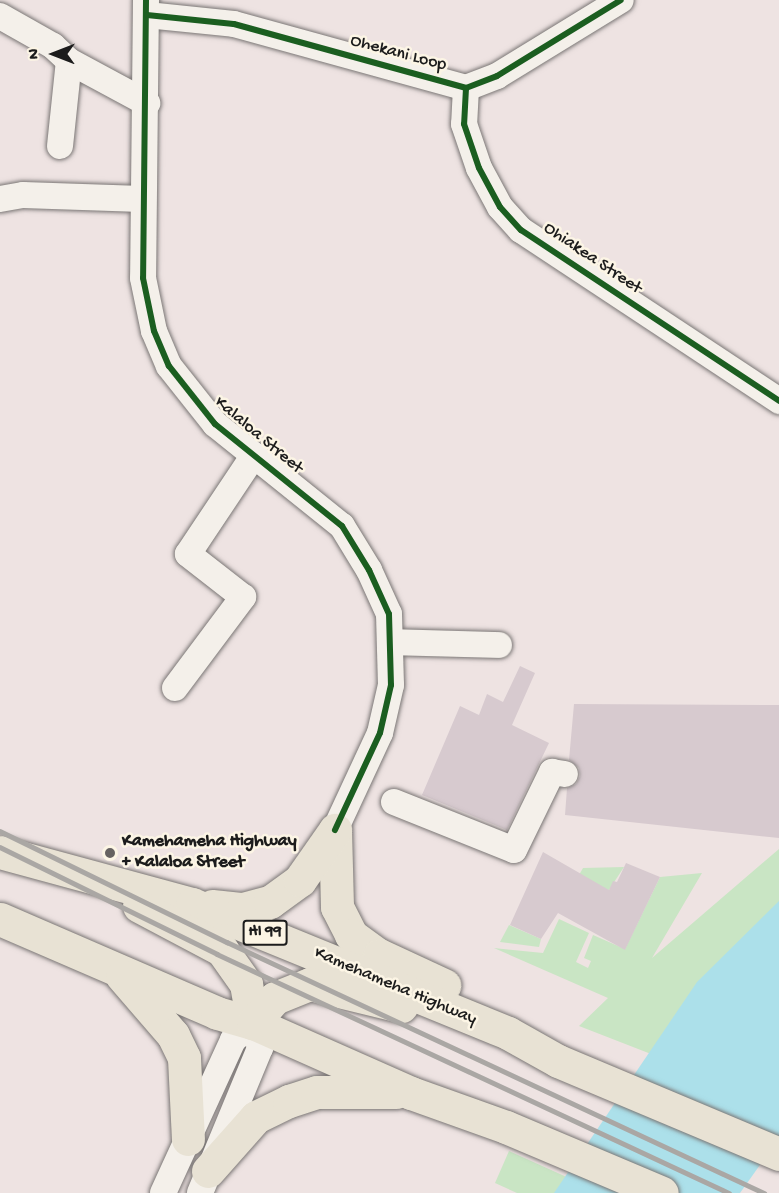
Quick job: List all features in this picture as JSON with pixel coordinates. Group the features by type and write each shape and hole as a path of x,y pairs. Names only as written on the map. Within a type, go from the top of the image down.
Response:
{"main road":[{"path":"192,904 243,909 270,902 300,880 335,830"},
{"path":"335,830 337,907 351,935 379,955 453,989 508,1033"},
{"name":"Kamehameha Highway","path":"0,852 192,904 508,1033 558,1061 779,1154"},
{"path":"70,872 222,950 246,984 252,1023"},
{"path":"0,919 217,1013 252,1023 411,1093 506,1127 662,1193"},
{"path":"117,970 173,1035 184,1058 188,1139"},
{"path":"252,1023 275,998 310,984 383,1004 454,1012"},
{"path":"204,1182 256,1117 289,1101 317,1092 411,1093"}],"street":[{"name":"Ohekani Loop","path":"146,7 234,24 466,88 497,76 621,0"},
{"name":"Kalaloa Street","path":"146,7 147,103 142,199 143,278 154,331 169,366 215,424 342,526 369,570 389,614 391,685 380,733 335,830"},
{"path":"0,16 53,46 69,61 147,103"},
{"path":"60,146 69,61"},
{"name":"Ohiakea Street","path":"466,88 464,124 479,168 500,207 521,230 779,401"},
{"path":"0,199 22,195 142,199"},
{"path":"175,688 243,597 188,554 254,454"},
{"path":"391,642 499,645"},
{"path":"394,802 514,850 552,772 565,774"},
{"path":"163,1193 233,1040 252,1023 260,1048 204,1182"}],"green space":[{"path":"779,849 779,951 669,1061 579,1026 608,998 494,948 543,953 559,919 589,933 576,962 588,968 591,961 584,958 593,935 625,949 660,877 702,873 652,958"},
{"path":"624,867 609,890 574,884 583,868"},
{"path":"509,925 541,939 539,947 500,942"},
{"path":"509,1151 602,1193 517,1193 495,1183"}],"water":[{"path":"779,901 779,1138 740,1193 554,1193 697,982"}],"building":[{"path":"520,666 535,673 512,725 549,743 507,830 422,795 460,706 479,715 487,694 503,702"},
{"path":"574,704 779,705 779,838 565,815 567,788 576,784 580,776 579,768 569,760"},
{"path":"543,852 609,890 613,881 617,882 626,863 660,877 625,950 558,913 541,939 510,925"}],"railway":[{"path":"0,831 227,942 764,1193"},
{"path":"0,847 217,954 729,1193"}],"cycle path":[{"path":"146,0 143,278 154,331 169,366 215,424 342,526 369,570 389,614 391,685 380,733 335,830"},
{"path":"147,15 234,24 466,88 497,76 621,0"},
{"path":"466,88 464,124 479,168 500,207 521,230 779,401"}],"place":[{"name":"Kamehameha Highway + Kalaloa Street","path":"110,853"}]}
